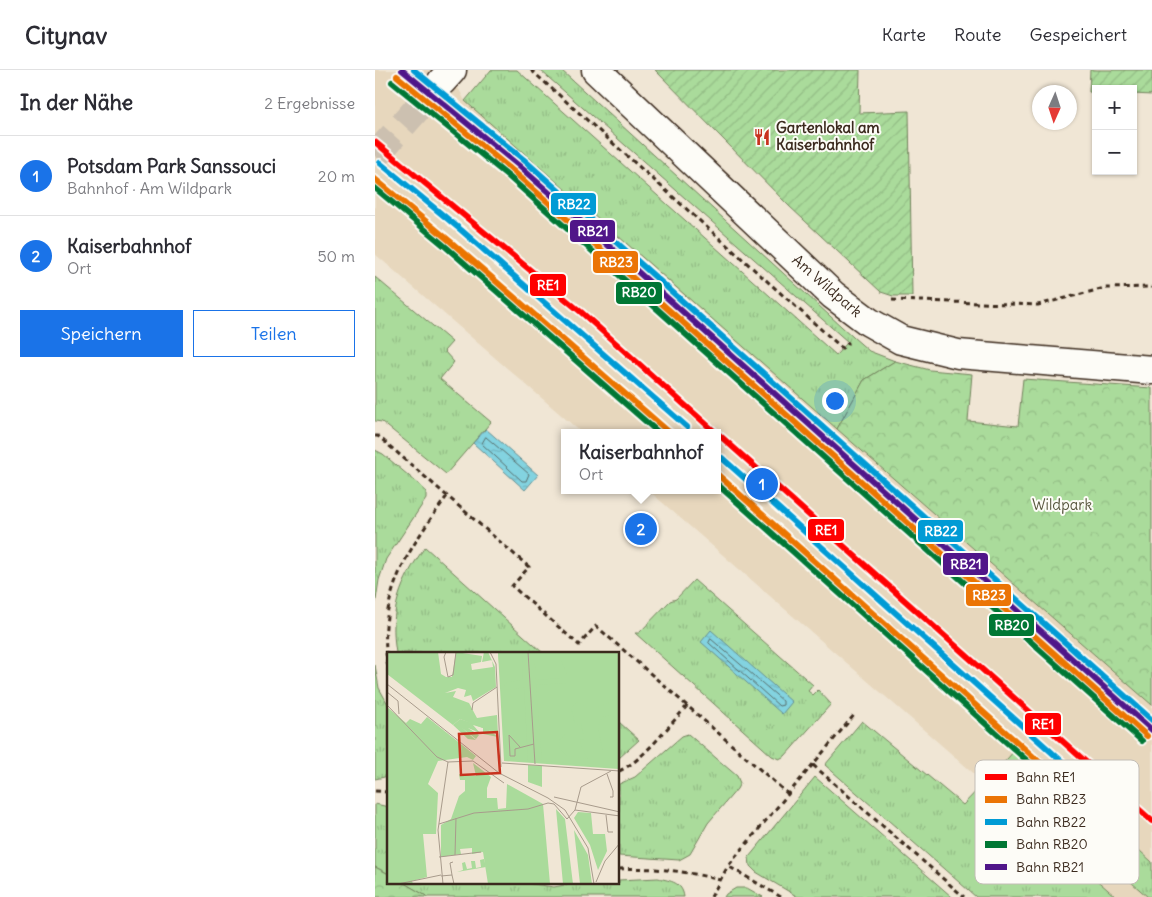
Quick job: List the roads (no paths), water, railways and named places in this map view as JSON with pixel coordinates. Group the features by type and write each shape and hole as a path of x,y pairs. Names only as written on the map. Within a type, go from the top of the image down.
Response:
{"street":[{"name":"Am Wildpark","path":"596,70 833,295 869,322 901,340 958,354 1152,370"}],"water":[{"path":"486,429 538,475 525,490 473,443"},
{"path":"711,630 792,702 782,714 701,642"}],"tunnel":[{"path":"375,156 442,81"}],"rail line":[{"name":"RB21","path":"402,70 518,165 1152,730"},
{"name":"RB22","path":"414,70 523,159 1152,720"},
{"name":"RB23","path":"397,76 513,171 1147,736"},
{"name":"RB20","path":"392,82 508,176 1142,741"},
{"name":"RE1","path":"375,142 581,312 712,429"},
{"name":"RB22","path":"380,163 461,230 687,427"},
{"name":"RB23","path":"375,179 451,242 665,429"},
{"name":"RB20","path":"375,188 446,247 654,429"},
{"name":"RE1","path":"721,437 1084,760"},
{"name":"RB22","path":"722,458 1060,760"},
{"name":"RB23","path":"721,478 1037,760"},
{"name":"RB20","path":"721,488 1026,760"},
{"name":"RE1","path":"1139,809 1152,821"}],"place":[{"name":"Gartenlokal am Kaiserbahnhof","path":"762,137"},
{"name":"Potsdam Park Sanssouci","path":"762,484"},
{"name":"Kaiserbahnhof","path":"641,529"}],"park label":[{"name":"Wildpark","path":"1062,505"}]}
